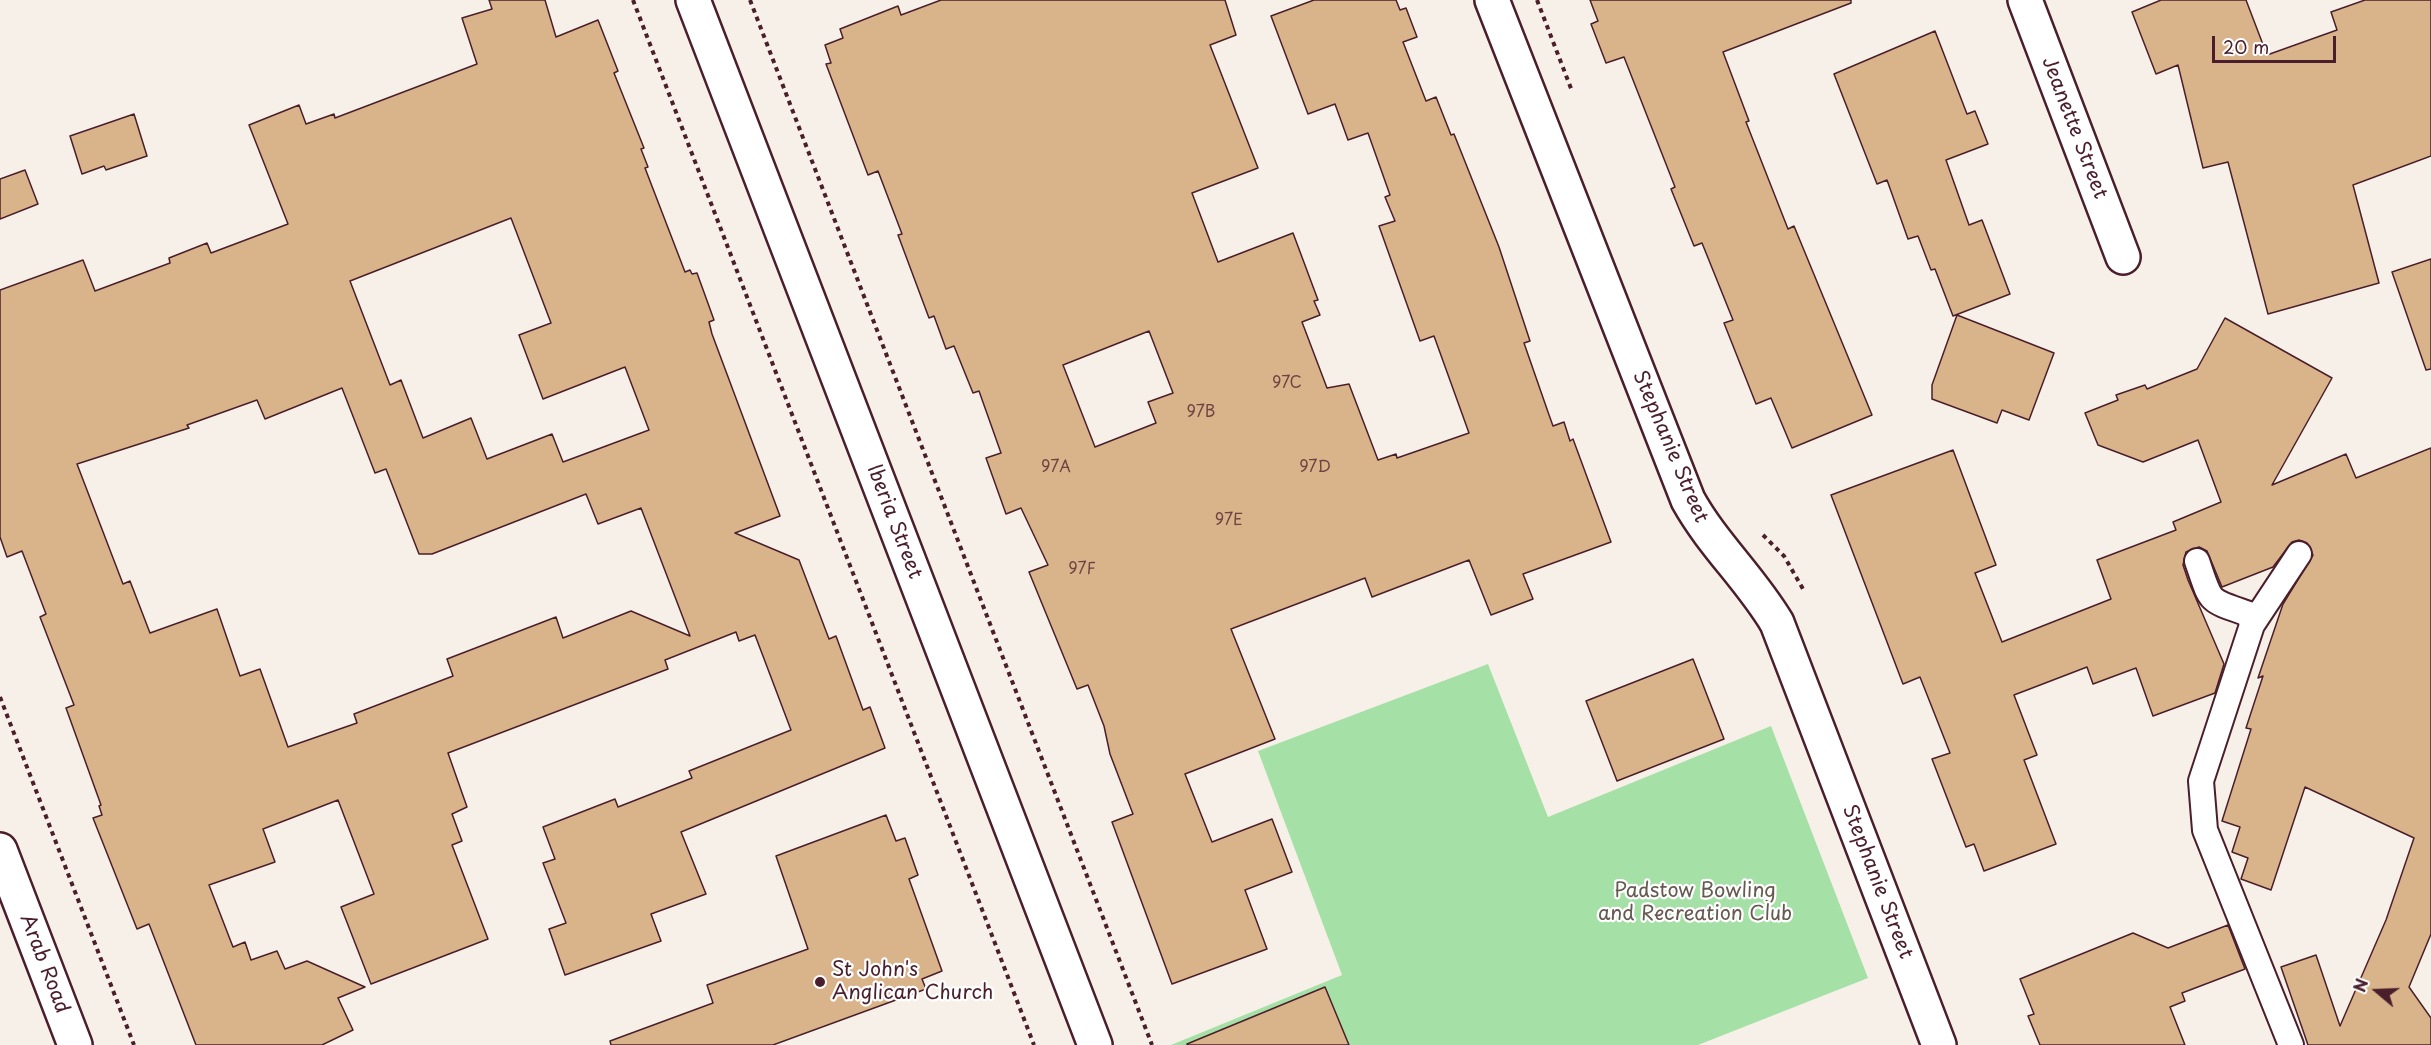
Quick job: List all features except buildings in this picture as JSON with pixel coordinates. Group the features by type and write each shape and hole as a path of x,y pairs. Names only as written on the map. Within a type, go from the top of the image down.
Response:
{"street":[{"name":"Iberia Street","path":"693,0 1095,1045"},
{"name":"Stephanie Street","path":"1492,0 1688,500 1702,526 1748,578 1777,623 1939,1045"},
{"name":"Jeanette Street","path":"2025,0 2123,257"},
{"name":"Arab Road","path":"0,850 75,1045"}],"lane":[{"path":"2290,1045 2205,830 2201,781 2252,625 2299,554"},
{"path":"2197,561 2210,598 2219,604 2249,614 2252,625"}],"path":[{"path":"633,0 1034,1045"},
{"path":"750,0 1152,1045"},
{"path":"1537,0 1574,97"},
{"path":"1762,534 1784,556 1806,595"},
{"path":"0,697 134,1045"}],"green space":[{"name":"Padstow Bowling and Recreation Club","path":"1488,664 1548,817 1771,726 1868,978 1698,1045 1171,1045 1342,975 1258,751"}],"place":[{"name":"St John's Anglican Church","path":"820,982"}]}
